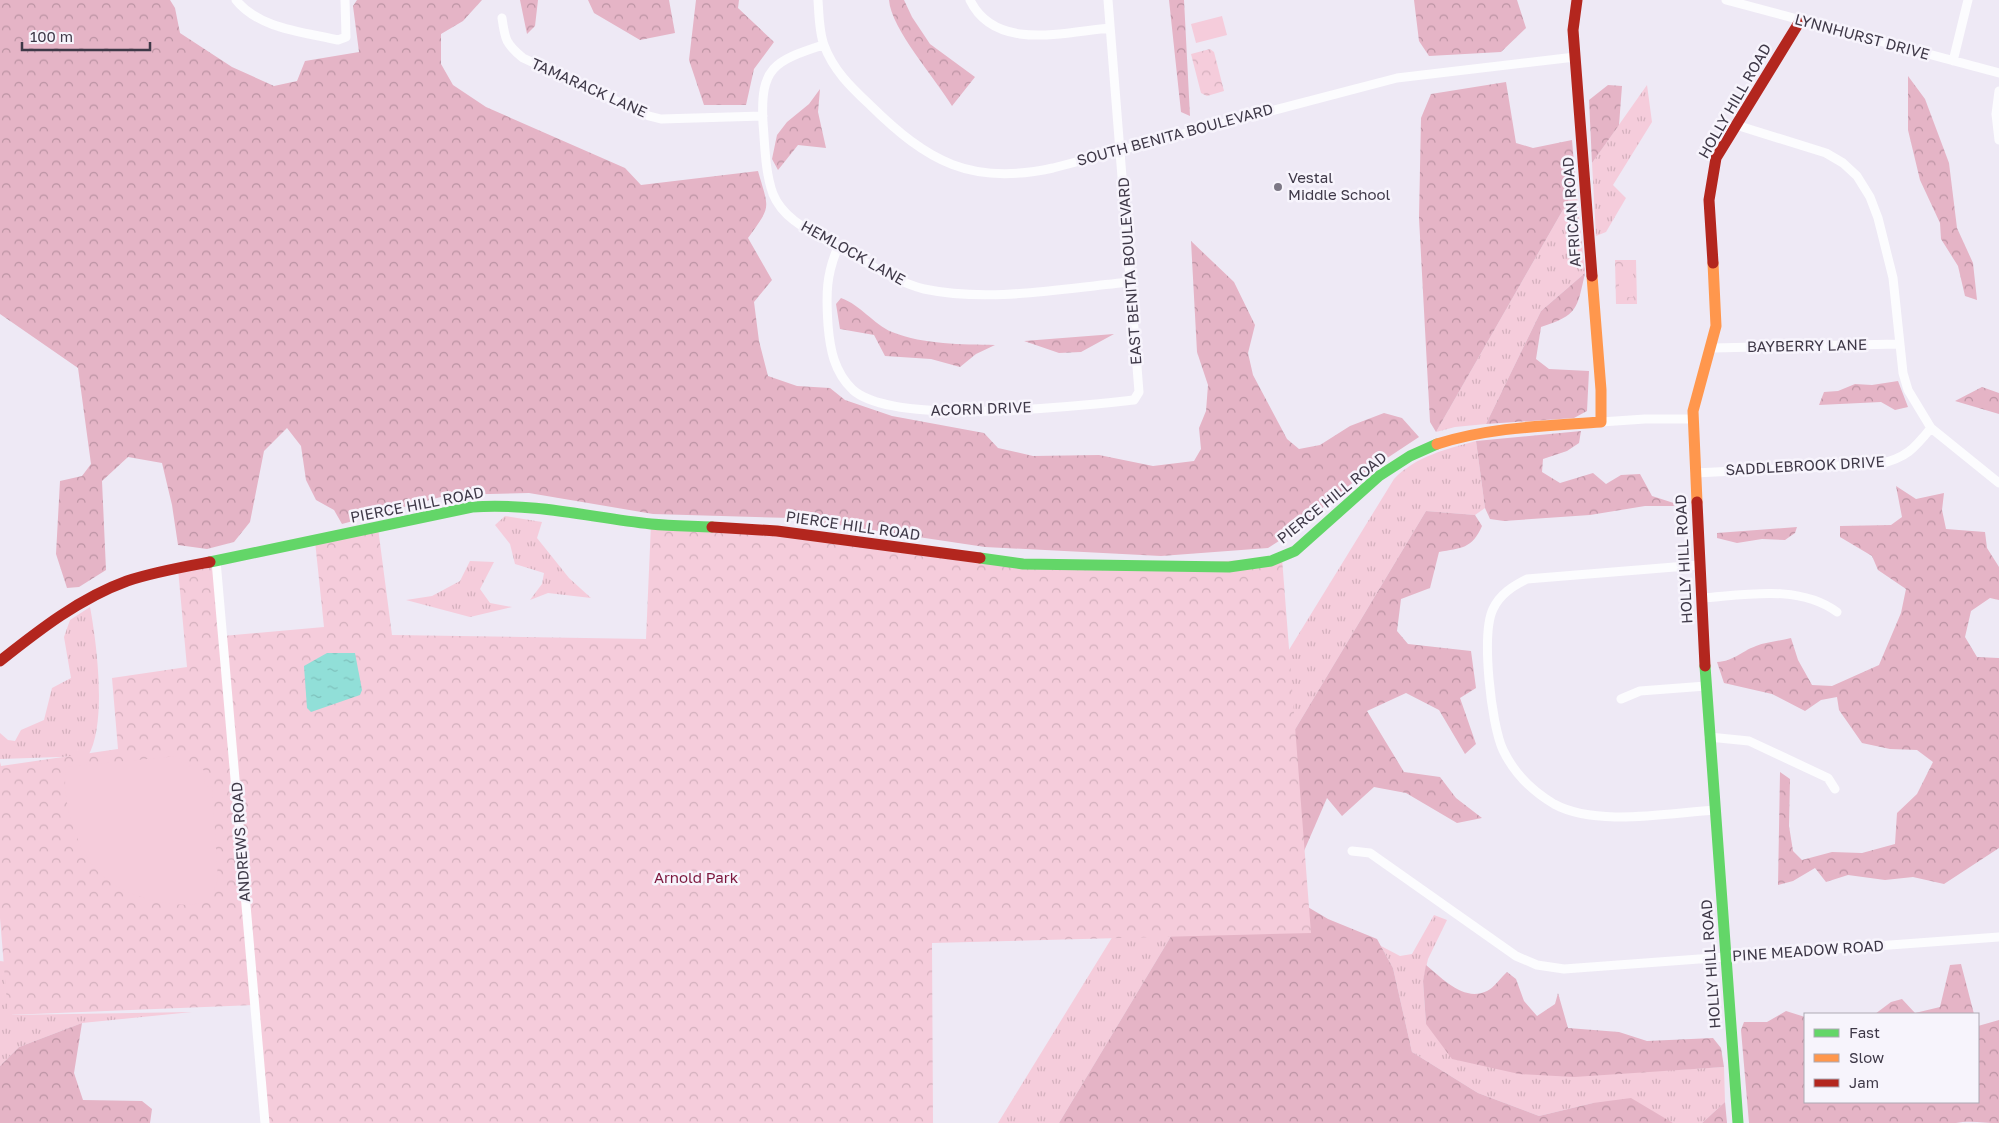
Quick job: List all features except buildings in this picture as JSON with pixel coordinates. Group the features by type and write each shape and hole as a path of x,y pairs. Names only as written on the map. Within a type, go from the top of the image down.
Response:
{"street":[{"path":"236,0 256,18 271,24 340,40 346,37 345,0"},
{"name":"SOUTH BENITA BOULEVARD","path":"818,0 824,44 832,64 848,84 914,145 939,160 961,168 988,174 1026,174 1397,78 1575,57"},
{"path":"970,0 985,19 1007,32 1044,34 1110,28"},
{"name":"EAST BENITA BOULEVARD","path":"1108,0 1139,392"},
{"name":"AFRICAN ROAD","path":"1577,0 1573,30 1601,390 1601,422"},
{"name":"LYNNHURST DRIVE","path":"1726,0 1999,73"},
{"path":"1953,61 1968,0"},
{"name":"TAMARACK LANE","path":"502,18 505,39 510,47 523,58 649,116 661,119 763,116"},
{"name":"HOLLY HILL ROAD","path":"1738,1123 1706,686 1693,419 1695,392 1713,348 1716,324 1708,195 1716,158 1800,21"},
{"name":"HEMLOCK LANE","path":"824,44 793,54 779,62 771,71 763,90 766,165 773,193 780,206 802,227 904,282 922,289 964,294 1025,292 1131,282"},
{"path":"1999,91 1996,114 1999,140"},
{"path":"1736,125 1826,153 1843,163 1856,176 1870,197 1878,218 1893,278 1903,373 1908,390 1931,428 1999,483"},
{"name":"ACORN DRIVE","path":"838,247 827,282 830,349 842,376 854,390 863,396 881,404 913,410 968,412 1126,401 1134,400 1139,392"},
{"name":"BAYBERRY LANE","path":"1713,348 1900,344"},
{"name":"PIERCE HILL ROAD","path":"0,661 58,618 104,591 143,577 472,507 504,504 550,508 651,524 777,531 1023,564 1123,567 1262,565 1295,551 1391,468 1410,456 1440,443 1490,432 1645,419 1693,419"},
{"name":"SADDLEBROOK DRIVE","path":"1695,473 1879,464 1897,460 1908,454 1931,428"},
{"name":"ANDREWS ROAD","path":"216,561 265,1123"},
{"path":"1699,564 1527,580 1502,595 1493,608 1487,631 1495,726 1503,749 1512,766 1536,792 1555,804 1572,811 1603,816 1715,810"},
{"path":"1701,598 1768,594 1804,596 1822,602 1837,612"},
{"path":"1621,699 1640,691 1706,686"},
{"path":"1710,737 1749,740 1828,778 1835,789"},
{"name":"PINE MEADOW ROAD","path":"1352,851 1370,853 1516,956 1538,965 1564,969 1999,937"}],"green space":[{"path":"0,0 170,0 175,8 180,33 232,67 274,86 297,81 305,61 359,52 353,6 357,0 482,0 463,21 441,34 441,64 453,85 486,107 625,168 641,185 758,171 766,207 765,213 748,238 772,280 754,302 759,341 768,376 797,386 830,388 845,400 892,416 984,433 998,448 1033,456 1099,455 1153,466 1194,461 1201,449 1199,428 1206,411 1208,385 1197,352 1191,241 1234,282 1255,325 1248,353 1253,375 1287,439 1299,449 1320,445 1350,426 1384,413 1402,418 1419,437 1363,474 1296,530 1268,548 1161,556 985,547 791,518 653,514 529,493 448,495 342,524 334,510 316,500 306,480 301,446 287,428 264,451 250,522 234,542 207,549 178,545 172,505 162,463 128,457 102,481 106,570 79,587 67,588 56,554 60,481 82,476 91,464 78,368 0,314"},
{"path":"520,0 538,0 535,26 527,34"},
{"path":"588,0 669,0 675,33 640,40 594,13"},
{"path":"696,0 739,0 738,8 774,42 754,69 746,105 704,105 689,60"},
{"path":"889,0 904,0 912,17 930,44 975,77 952,106 897,25"},
{"path":"1169,0 1184,0 1190,116 1181,112"},
{"path":"1414,0 1517,0 1526,28 1501,52 1429,56 1419,41"},
{"path":"1222,16 1227,35 1196,43 1191,24"},
{"path":"1210,49 1214,52 1224,91 1207,96 1201,93 1191,54"},
{"path":"1908,76 1925,99 1949,163 1957,228 1973,263 1977,300 1965,296 1958,266 1941,239 1940,223 1920,180 1908,130"},
{"path":"1506,82 1516,143 1533,148 1572,140 1576,187 1436,432 1430,422 1419,218 1421,118 1431,94"},
{"path":"1608,85 1622,86 1619,125 1592,163 1589,100"},
{"path":"1647,85 1652,122 1613,185 1626,198 1606,232 1596,236 1592,163"},
{"path":"820,89 818,112 826,148 798,145 778,170 772,159 777,135 787,122 809,104"},
{"path":"1576,187 1585,273 1541,311 1486,424 1455,427 1436,432"},
{"path":"1615,260 1636,260 1637,304 1616,304"},
{"path":"1619,267 1633,267 1633,297 1619,297"},
{"path":"1585,273 1580,295 1574,309 1562,319 1541,327 1536,359 1549,369 1589,371 1587,411 1574,418 1486,424 1541,311"},
{"path":"841,298 855,305 885,329 905,336 930,342 995,345 976,354 960,367 931,359 885,356 874,335 840,329 836,304"},
{"path":"1114,334 1081,352 1059,353 1024,341"},
{"path":"1898,381 1908,407 1895,410 1881,402 1819,405 1824,392 1838,391 1855,384 1872,385"},
{"path":"1982,387 1999,393 1999,414 1955,401"},
{"path":"1581,431 1579,443 1567,451 1543,459 1542,472 1560,483 1593,473 1606,484 1621,475 1640,474 1652,496 1683,506 1645,506 1590,515 1504,521 1490,519 1485,508 1476,441"},
{"path":"1476,441 1485,508 1475,515 1426,511 1059,1123 998,1123 1394,479 1412,464 1432,454"},
{"path":"1896,486 1916,499 1944,493 1942,510 1946,529 1985,532 1987,548 1999,567 1999,600 1990,598 1971,611 1965,637 1977,657 1999,658 1999,848 1944,884 1913,877 1885,880 1848,875 1826,882 1815,868 1793,881 1778,885 1780,772 1790,779 1789,826 1793,851 1802,860 1832,852 1862,853 1895,844 1897,813 1917,794 1933,762 1917,750 1890,749 1862,743 1839,710 1837,697 1821,700 1805,711 1772,694 1724,683 1717,662 1733,658 1750,648 1791,638 1798,660 1812,685 1832,686 1879,665 1901,613 1906,589 1878,570 1872,556 1840,537 1840,526 1891,525 1902,517"},
{"path":"1426,511 1475,515 1482,526 1470,543 1460,548 1439,552 1430,588 1401,599 1397,631 1408,644 1471,651 1476,688 1460,698 1476,744 1465,754 1439,710 1406,693 1367,711 1404,772 1440,777 1456,798 1482,818 1457,823 1406,793 1374,787 1342,816 1327,798 1291,881 1296,900 1328,919 1377,939 1393,968 1412,1052 1478,1093 1539,1116 1593,1103 1631,1098 1673,1123 1059,1123"},
{"path":"505,516 542,522 537,538 569,578 591,598 548,593 530,600 542,584 544,573 515,564 510,544 495,525"},
{"name":"Arnold Park","path":"651,524 777,531 992,561 1114,567 1282,558 1311,933 932,943 933,1123 265,1123 254,1005 8,1015 0,918 0,762 1,766 118,749 112,678 187,667 178,569 216,561 223,636 324,627 315,541 378,528 392,635 646,639"},
{"path":"1797,527 1795,533 1785,540 1762,539 1737,543 1717,538 1717,533"},
{"path":"470,561 494,562 480,589 490,603 512,607 470,617 406,600 432,596 460,581"},
{"path":"90,607 99,683 99,705 94,742 88,756 0,759 0,733 8,740 15,741 21,730 44,720 52,688 71,678 64,637 70,620"},
{"path":"178,756 185,768 194,764 199,765 206,773 204,783 207,787 212,786 218,880 213,892 205,902 179,905 150,900 135,895 110,882 100,874 91,864 77,838 68,809 65,780 66,767"},
{"path":"1434,915 1447,920 1428,959 1423,981 1426,1024 1655,1071 1724,1067 1725,1102 1702,1123 1673,1123 1593,1103 1539,1116 1478,1093 1412,1052 1393,968 1381,946 1400,956 1412,954"},
{"path":"0,961 8,962 12,1015 192,1012 82,1023 19,1047 0,1066"},
{"path":"1961,964 1974,1013 1915,1013 1940,1007 1950,965"},
{"path":"1426,965 1454,987 1470,994 1478,994 1490,990 1507,972 1516,979 1524,1001 1537,1016 1555,1004 1558,993 1568,1028 1619,1032 1647,1041 1713,1038 1721,1048 1724,1067 1574,1077 1519,1074 1452,1059 1426,1024 1423,981"},
{"path":"1902,999 1915,1013 1876,1013 1891,1002"},
{"path":"1786,1011 1804,1017 1804,1103 1979,1103 1979,1026 1999,1020 1999,1123 1749,1123 1741,1030 1744,1022 1767,1022"},
{"path":"82,1023 74,1073 83,1100 142,1101 152,1109 150,1123 0,1123 0,1066 19,1047"},
{"path":"1725,1102 1727,1123 1702,1123"}],"water":[{"path":"327,653 355,653 362,690 360,695 311,712 307,708 304,666"}],"traffic: fast":[{"path":"980,558 1023,564 1229,567 1271,561 1295,551 1379,476 1410,456 1437,444"},
{"path":"210,562 472,507 519,507 562,511 651,524 712,527"},
{"path":"1705,666 1738,1123"}],"traffic: slow":[{"path":"1697,502 1693,411 1716,326 1713,263"},
{"path":"1437,444 1457,438 1498,431 1601,422 1601,390 1592,276"}],"traffic: jam":[{"path":"1577,0 1573,30 1592,276"},
{"path":"1713,263 1709,200 1716,158 1800,21"},
{"path":"1697,502 1705,666"},
{"path":"712,527 777,531 980,558"},
{"path":"0,661 61,616 93,596 127,581 168,570 210,562"}],"place":[{"name":"Vestal Middle School","path":"1278,187"}]}
